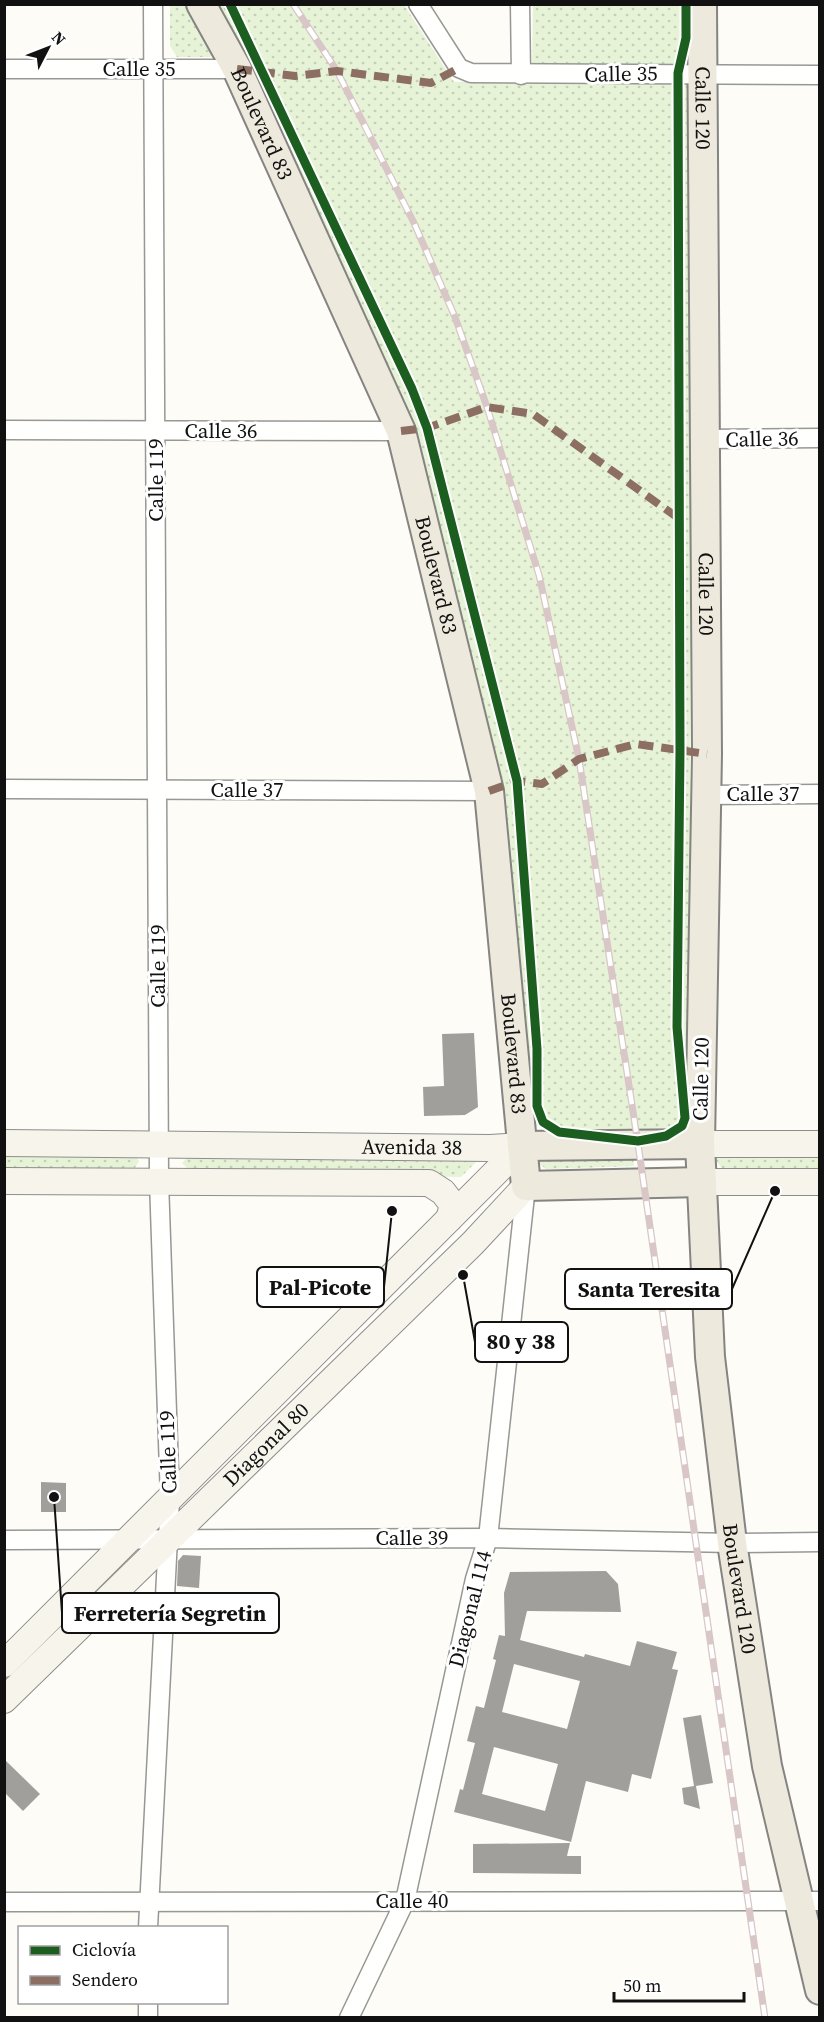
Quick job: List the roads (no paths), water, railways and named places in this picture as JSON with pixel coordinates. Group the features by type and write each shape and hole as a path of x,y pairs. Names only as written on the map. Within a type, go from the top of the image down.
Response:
{"main road":[{"name":"Boulevard 83","path":"201,4 237,69 401,431 489,791 526,1186"},
{"name":"Calle 120","path":"702,4 707,795 700,1144 702,1182"},
{"name":"Avenida 38","path":"4,1143 490,1148 819,1144"},
{"name":"Diagonal 80","path":"4,1664 522,1146"},
{"name":"Avenida 38","path":"4,1181 429,1183 443,1192 453,1205 449,1219"},
{"name":"Boulevard 120","path":"702,1182 710,1357 732,1543 767,1766 808,1901 819,1990"},
{"path":"526,1186 819,1182"},
{"name":"Diagonal 80","path":"4,1700 465,1250 526,1186"}],"street":[{"name":"Calle 119","path":"148,1926 170,1499 159,1181 153,4"},
{"name":"Calle 35","path":"418,4 459,68 471,73 819,75"},
{"path":"520,4 521,75"},
{"name":"Calle 35","path":"4,69 237,69"},
{"name":"Calle 36","path":"4,430 401,431"},
{"name":"Calle 36","path":"705,439 819,438"},
{"name":"Calle 37","path":"4,789 489,791"},
{"name":"Calle 37","path":"707,795 819,794"},
{"name":"Diagonal 114","path":"349,2018 405,1901 475,1579 488,1538 526,1186"},
{"name":"Calle 39","path":"4,1540 488,1538 732,1543 819,1542"},
{"name":"Calle 40","path":"4,1902 808,1901"}],"railway":[{"path":"293,4 337,71 414,223 455,317 487,407 539,575 579,759 638,1144 765,2018"}],"place":[{"name":"Santa Teresita","path":"775,1191"},
{"name":"Pal-Picote","path":"392,1211"},
{"name":"80 y 38","path":"463,1275"},
{"name":"Ferretería Segretin","path":"54,1497"}]}
